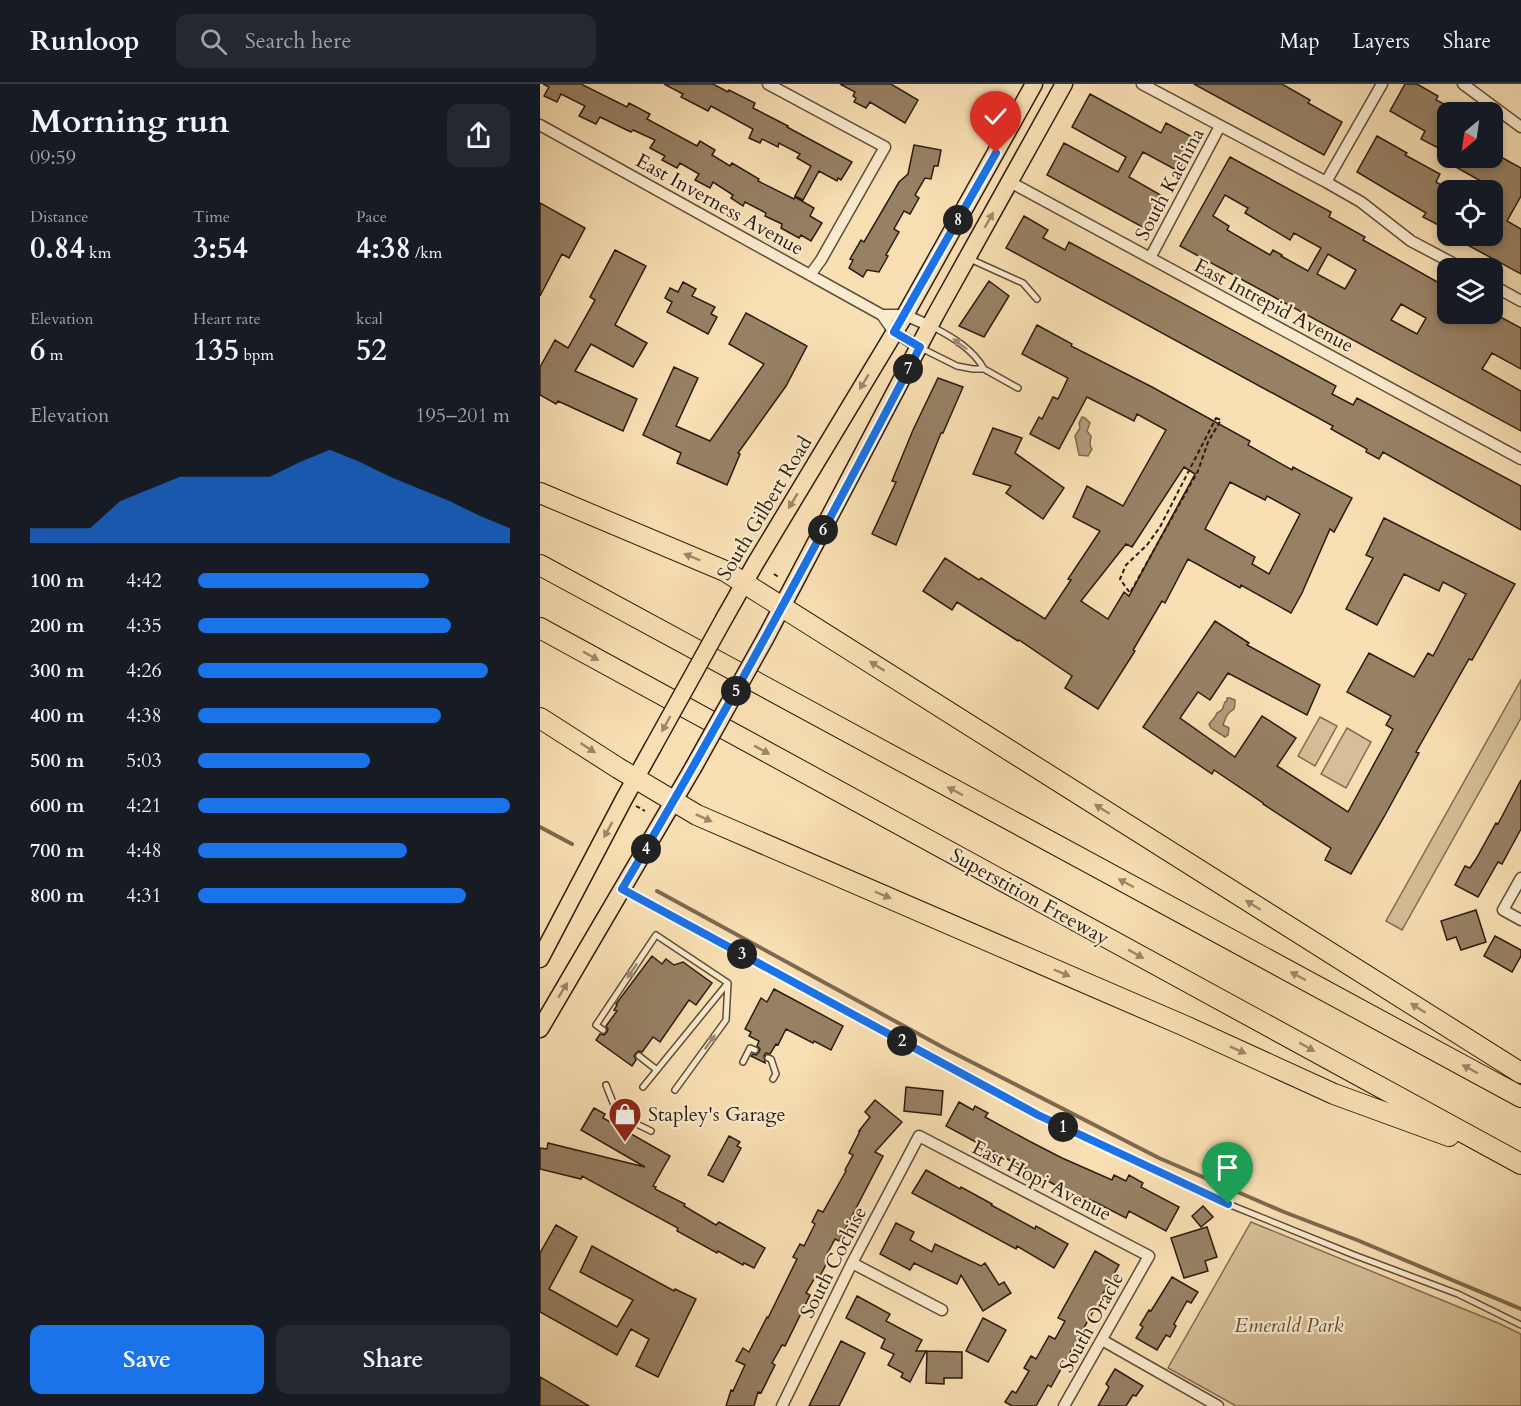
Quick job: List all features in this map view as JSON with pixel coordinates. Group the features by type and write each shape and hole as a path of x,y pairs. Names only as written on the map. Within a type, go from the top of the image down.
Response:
{"highway":[{"path":"540,493 725,571 1521,1073"},
{"path":"540,565 1521,1097"},
{"name":"Superstition Freeway","path":"540,628 1515,1161"},
{"path":"540,718 635,779 697,815 1163,1017 1334,1094 1515,1161"}],"main road":[{"name":"South Gilbert Road","path":"540,959 635,779 744,583 905,315 1034,84"},
{"path":"540,1029 674,801 765,639 930,326 1064,84"}],"street":[{"path":"768,84 885,147 821,260 810,275"},
{"path":"1142,84 1361,202 1411,241 1443,258"},
{"path":"1326,182 1382,84"},
{"path":"1463,84 1521,127"},
{"name":"East Inverness Avenue","path":"540,125 882,315 894,332 920,347"},
{"name":"South Kachina","path":"1150,258 1220,126"},
{"name":"East Intrepid Avenue","path":"1010,182 1521,459"},
{"path":"1503,291 1521,301"},
{"name":"East Inverness Avenue","path":"882,315 905,315 930,326"},
{"path":"1521,878 1503,910 1521,920"},
{"name":"East Hopi Avenue","path":"919,1136 1149,1256"},
{"name":"South Cochise","path":"782,1406 852,1263 919,1136"},
{"name":"South Oracle","path":"1064,1406 1149,1256"},
{"path":"852,1263 942,1310"},
{"path":"1102,1340 1218,1406"}],"lane":[{"path":"968,258 1023,284 1037,299"},
{"path":"930,326 949,336 978,357 984,369"},
{"path":"920,347 957,366 984,369 1018,388"},
{"path":"622,889 1038,1115 1228,1204 1458,1294 1521,1325"},
{"path":"603,1029 596,1025 656,935 728,983"},
{"path":"643,1087 728,983"},
{"path":"675,1090 726,1020 728,983"},
{"path":"743,1062 750,1048 754,1050"},
{"path":"639,1056 657,1070"},
{"path":"768,1058 771,1059 776,1074 773,1079"},
{"path":"606,1085 618,1115 651,1131"}],"path":[{"path":"1216,418 1221,420 1208,442 1198,471 1130,593 1120,579 1126,565 1147,545 1160,526 1216,418"},
{"path":"774,574 785,580"},
{"path":"633,804 645,811"}],"green space":[{"path":"1521,680 1521,718 1402,930 1386,921"},
{"path":"1320,717 1337,726 1315,766 1298,756"},
{"path":"1347,728 1371,742 1346,788 1321,774"},
{"name":"Emerald Park","path":"1251,1222 1521,1334 1521,1406 1236,1406 1168,1368"}],"shaded area":[{"path":"1082,417 1090,423 1087,431 1091,436 1092,449 1088,456 1079,455 1075,436 1080,428 1079,423"},
{"path":"1227,698 1235,700 1235,704 1223,725 1229,728 1228,735 1225,737 1211,728 1209,724 1222,710"}],"building":[{"path":"543,84 581,84 627,107 629,103 650,114 647,119 697,146 700,141 715,150 712,155 730,166 732,163 759,179 758,181 814,208 810,216 822,223 811,241 801,235 799,238 781,228 782,224 765,216 766,213 745,202 743,206 731,198 733,195 713,182 710,188 695,180 699,174 680,163 677,168 662,160 665,156 650,148 655,140 633,130 631,132 600,117 596,124 579,116 585,106 561,94 557,102 544,96 549,87"},
{"path":"664,84 713,84 728,92 729,90 755,103 753,108 852,162 841,180 838,178 837,181 819,171 803,200 795,196 811,166 797,158 800,154 779,143 778,147 762,139 760,143 749,138 753,129 711,106 708,111 681,97 683,94"},
{"path":"840,84 891,84 918,100 905,123 870,102 866,108 854,102 855,92"},
{"path":"1194,84 1282,84 1310,100 1308,103 1342,122 1324,155"},
{"path":"1405,84 1417,84 1438,96 1436,100 1440,102 1437,102 1437,147 1421,139 1425,131 1390,111"},
{"path":"1090,94 1161,133 1166,123 1196,139 1178,171 1143,152 1129,177 1164,197 1146,229 1047,175 1064,143 1118,172 1126,157 1072,127"},
{"path":"1377,136 1407,153 1405,155 1440,174 1436,182 1437,224 1423,217 1426,213 1357,172"},
{"path":"914,145 941,150 938,166 934,166 931,179 925,178 915,195 919,198 910,214 904,211 894,229 899,232 879,272 867,270 863,277 849,268 853,260 850,259 861,240 864,242 899,182 908,174"},
{"path":"1230,157 1331,212 1329,217 1365,237 1363,240 1437,282 1437,324 1503,324 1503,318 1521,328 1521,369 1492,353 1482,369 1521,391 1521,431 1180,246","holes":["1225,195 1248,208 1245,213 1290,240 1294,233 1321,248 1308,271 1273,250 1270,255 1227,230 1229,226 1213,216","1328,254 1356,270 1345,289 1317,274","1401,304 1426,318 1417,334 1391,320"]},
{"path":"1503,158 1521,168 1521,196 1507,221 1521,229 1521,274 1503,264 1503,258 1492,258 1469,246 1503,246 1503,180 1479,180 1457,168 1503,168"},
{"path":"540,203 585,228 569,258 562,254 540,296"},
{"path":"1024,216 1048,230 1043,238 1065,250 1069,242 1336,386 1332,394 1353,405 1357,398 1521,486 1521,530 1383,452 1379,459 1366,452 1367,449 1331,429 1333,426 1006,248"},
{"path":"615,250 646,266 615,325 647,343 633,367 591,344 575,371 637,399 623,431 558,401 556,404 540,395 540,367 555,340 568,348 595,300 590,297"},
{"path":"989,281 1009,296 984,337 959,326"},
{"path":"683,282 696,289 692,296 715,307 711,314 717,317 708,334 667,312 672,302 665,298 670,288 678,292"},
{"path":"746,313 807,346 786,386 738,453 740,454 727,485 677,463 681,453 643,435 674,367 698,378 676,426 710,441 764,364 729,344"},
{"path":"1037,325 1072,344 1071,346 1250,441 1248,445 1292,470 1293,467 1352,498 1334,532 1330,529 1291,613 1188,559 1165,603 1162,601 1133,650 1135,651 1098,709 1065,688 1072,676 1019,640 957,602 952,610 923,591 945,558 1045,619 1100,531 1073,517 1087,486 1123,506 1166,430 1137,414 1134,421 1087,397 1059,449 1030,434 1039,417 1042,419 1053,397 1058,399 1068,378 1022,354","holes":["1184,467 1195,474 1129,596 1124,592 1108,619 1081,601 1126,544 1132,547","1230,482 1265,500 1267,496 1300,514 1269,574 1252,564 1255,557 1205,529"]},
{"path":"938,378 963,387 943,433 941,433 896,545 872,534 896,482 892,481 913,430"},
{"path":"993,428 1022,438 1015,453 1064,488 1043,519 1006,493 1011,486 973,474"},
{"path":"1384,518 1515,584 1416,752 1419,753 1351,874 1325,860 1331,848 1214,770 1212,774 1143,727 1215,621 1249,643 1247,645 1320,685 1307,715 1228,673 1210,700 1198,692 1180,718 1235,757 1262,716 1296,738 1277,766 1348,812 1393,729 1386,725 1391,716 1347,692 1369,653 1414,677 1428,653 1433,656 1466,594 1443,582 1439,591 1404,574 1377,625 1346,609 1373,558 1366,555"},
{"path":"1521,780 1521,829 1502,864 1498,862 1478,897 1455,885 1465,866 1470,868 1496,823 1498,824"},
{"path":"1476,910 1486,942 1461,950 1456,937 1447,940 1441,921"},
{"path":"1495,936 1521,950 1521,956 1512,972 1484,956"},
{"path":"652,956 662,964 666,959 674,965 683,962 712,983 696,1005 689,1000 660,1042 653,1037 642,1052 636,1053 634,1056 636,1060 632,1066 596,1040 600,1034 604,1035 607,1032 606,1026 617,1011 614,1010 616,1004"},
{"path":"774,989 843,1026 831,1050 786,1029 778,1045 776,1044 770,1054 766,1053 764,1056 765,1063 751,1056 759,1052 760,1049 757,1046 759,1041 749,1036 751,1032 745,1029 761,998 767,1002"},
{"path":"906,1087 943,1091 941,1115 904,1111"},
{"path":"875,1100 902,1122 875,1152 883,1156 839,1241 835,1239 825,1258 829,1259 820,1276 817,1274 806,1293 810,1295 785,1346 782,1345 772,1363 775,1365 761,1393 758,1392 754,1406 726,1406 731,1390 733,1391 745,1365 736,1361 743,1348 749,1352 768,1318 797,1259 793,1257 800,1244 804,1246 815,1224 812,1222 818,1210 823,1212 846,1171 853,1155 849,1153 859,1131 870,1117 865,1112"},
{"path":"959,1102 973,1110 975,1106 988,1113 985,1117 1062,1158 1112,1180 1114,1175 1126,1181 1129,1175 1143,1183 1141,1187 1179,1207 1166,1231 1129,1211 1126,1218 1059,1187 946,1126"},
{"path":"594,1108 605,1114 603,1118 670,1156 653,1186 656,1187 655,1189 685,1204 684,1206 716,1225 719,1222 765,1248 754,1268 744,1263 743,1265 718,1251 717,1253 677,1231 678,1228 582,1176 581,1179 540,1169 540,1148 547,1149 548,1143 645,1167 581,1130"},
{"path":"729,1136 740,1142 737,1146 741,1148 723,1182 708,1175"},
{"path":"926,1170 1035,1229 1036,1226 1068,1244 1054,1268 1017,1246 1016,1249 912,1193"},
{"path":"1203,1206 1213,1217 1201,1227 1192,1216"},
{"path":"896,1223 914,1232 910,1240 932,1252 935,1244 981,1266 985,1263 999,1285 1004,1282 1011,1293 983,1311 961,1275 957,1284 914,1263 910,1270 880,1254"},
{"path":"556,1225 577,1237 549,1289 617,1327 633,1300 580,1272 592,1246 674,1291 675,1289 696,1299 658,1377 636,1366 649,1339 631,1329 617,1355 540,1312 540,1253"},
{"path":"1207,1227 1217,1257 1205,1261 1208,1271 1184,1278 1171,1238"},
{"path":"1095,1251 1119,1265 1051,1387 1048,1385 1036,1406 1012,1406 1005,1402 1012,1391 1016,1393 1029,1371 1024,1368 1031,1356 1036,1359 1049,1336 1055,1339 1065,1321 1058,1318"},
{"path":"1172,1277 1198,1292 1191,1303 1187,1301 1174,1324 1176,1326 1170,1337 1166,1335 1157,1350 1136,1338 1143,1327 1140,1325"},
{"path":"857,1296 890,1314 886,1321 922,1340 916,1351 926,1351 910,1382 901,1377 903,1373 888,1365 894,1354 881,1348 885,1339 846,1318"},
{"path":"983,1318 1006,1330 988,1362 966,1351"},
{"path":"841,1341 865,1353 848,1388 839,1406 809,1406"},
{"path":"927,1351 962,1352 962,1378 944,1378 944,1384 926,1383"},
{"path":"1115,1369 1143,1386 1126,1406 1098,1406 1109,1387 1106,1384"},
{"path":"540,1377 589,1406 540,1406"}],"waterway":[{"path":"540,827 572,844"},
{"path":"657,891 946,1049 1159,1158 1521,1309"}],"place":[{"name":"Stapley's Garage","path":"625,1143"}],"route":[{"path":"996,153 894,332 920,347 765,639 622,889 1038,1115 1228,1204"}]}
